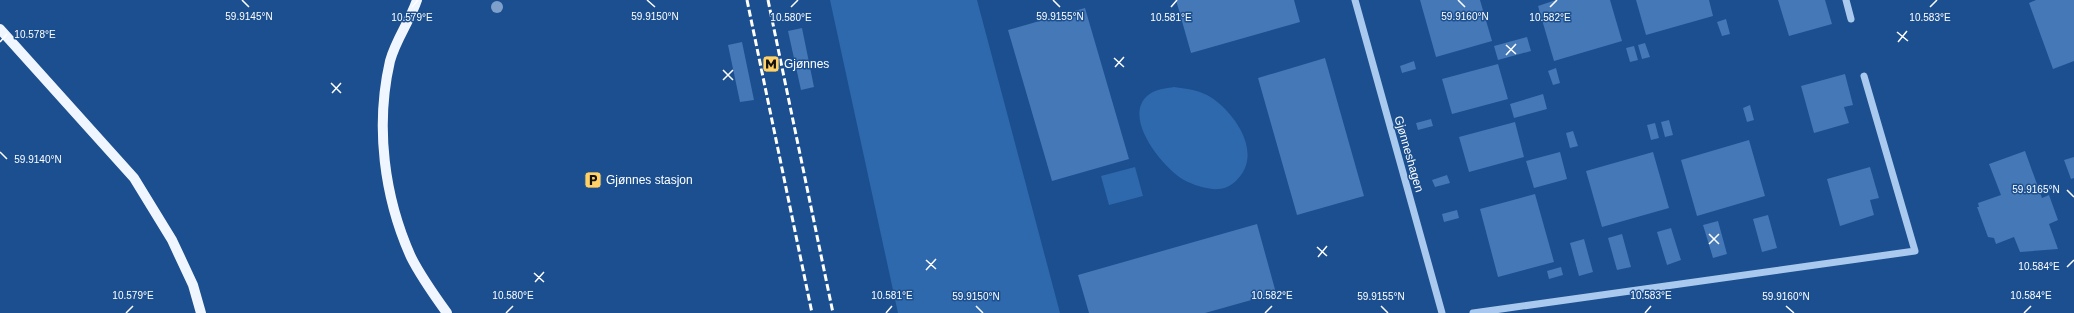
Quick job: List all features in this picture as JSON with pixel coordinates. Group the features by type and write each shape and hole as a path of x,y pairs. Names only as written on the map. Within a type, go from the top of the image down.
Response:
{"main road":[{"path":"417,1 398,38 390,60 384,102 383,145 388,187 400,228 412,257 427,285 447,313"},
{"path":"0,29 134,178 172,240 194,285 201,311"}],"street":[{"name":"Gjønneshagen","path":"1355,0 1442,313"},
{"path":"1846,0 1851,19"},
{"path":"1473,313 1915,251 1864,76"}],"shaded area":[{"path":"830,0 977,0 1060,313 898,313"},
{"path":"1174,87 1189,89 1212,98 1236,122 1242,132 1248,154 1246,165 1239,178 1229,186 1219,189 1211,189 1184,180 1164,163 1146,138 1141,125 1139,112 1143,101 1153,92"},
{"path":"1135,167 1143,196 1109,205 1101,176"}],"building":[{"path":"1176,0 1294,0 1300,22 1191,53"},
{"path":"1420,0 1480,0 1492,41 1436,57"},
{"path":"1556,0 1610,0 1622,41 1554,61 1538,6"},
{"path":"1636,0 1709,0 1713,16 1646,35"},
{"path":"1778,0 1825,0 1832,24 1789,36"},
{"path":"2036,0 2074,0 2074,61 2053,69 2029,3"},
{"path":"1085,8 1129,159 1052,181 1008,30"},
{"path":"1726,19 1730,34 1722,36 1717,22"},
{"path":"802,28 814,87 801,90 788,31"},
{"path":"1527,37 1531,51 1498,60 1494,46"},
{"path":"742,42 754,100 740,102 728,45"},
{"path":"1645,43 1650,57 1642,59 1638,45"},
{"path":"1634,46 1638,60 1630,62 1626,48"},
{"path":"1325,58 1364,196 1297,215 1258,78"},
{"path":"1414,61 1416,69 1402,73 1400,66"},
{"path":"1498,64 1508,99 1452,114 1442,79"},
{"path":"1556,68 1560,83 1553,85 1548,71"},
{"path":"1845,74 1853,105 1844,107 1849,123 1814,133 1801,86"},
{"path":"1543,94 1547,109 1514,118 1510,104"},
{"path":"1750,105 1754,120 1747,122 1743,108"},
{"path":"1431,119 1433,126 1418,130 1416,123"},
{"path":"1669,120 1673,135 1665,137 1661,122"},
{"path":"1515,122 1524,157 1469,172 1459,137"},
{"path":"1655,123 1659,138 1651,140 1647,125"},
{"path":"1573,131 1578,146 1570,148 1566,133"},
{"path":"1749,140 1765,196 1697,216 1681,160"},
{"path":"2025,151 2042,198 2049,195 2058,220 2049,224 2058,249 2020,252 2014,237 1996,244 1994,238 1988,237 1977,207 1979,207 1978,203 2001,195 1989,164"},
{"path":"1560,152 1567,179 1534,188 1526,161"},
{"path":"1653,152 1669,208 1602,227 1586,171"},
{"path":"2074,157 2074,178 2071,179 2064,160"},
{"path":"1870,167 1879,198 1870,200 1874,215 1840,226 1827,179"},
{"path":"1447,175 1450,183 1435,187 1432,180"},
{"path":"1535,194 1554,262 1498,277 1480,209"},
{"path":"1457,210 1459,218 1444,222 1442,214"},
{"path":"1768,215 1777,248 1762,252 1753,219"},
{"path":"1718,221 1727,254 1713,258 1703,225"},
{"path":"1257,224 1276,293 1205,313 1089,313 1078,275"},
{"path":"1671,228 1681,260 1667,265 1657,232"},
{"path":"1622,234 1631,267 1617,270 1608,238"},
{"path":"1584,239 1593,272 1579,276 1570,243"},
{"path":"1561,267 1563,275 1549,279 1547,271"}],"railway":[{"path":"747,0 812,313"},
{"path":"768,0 833,313"}],"place":[{"name":"Gjønnes","path":"771,64"},
{"name":"Gjønnes stasjon","path":"593,180"}]}
